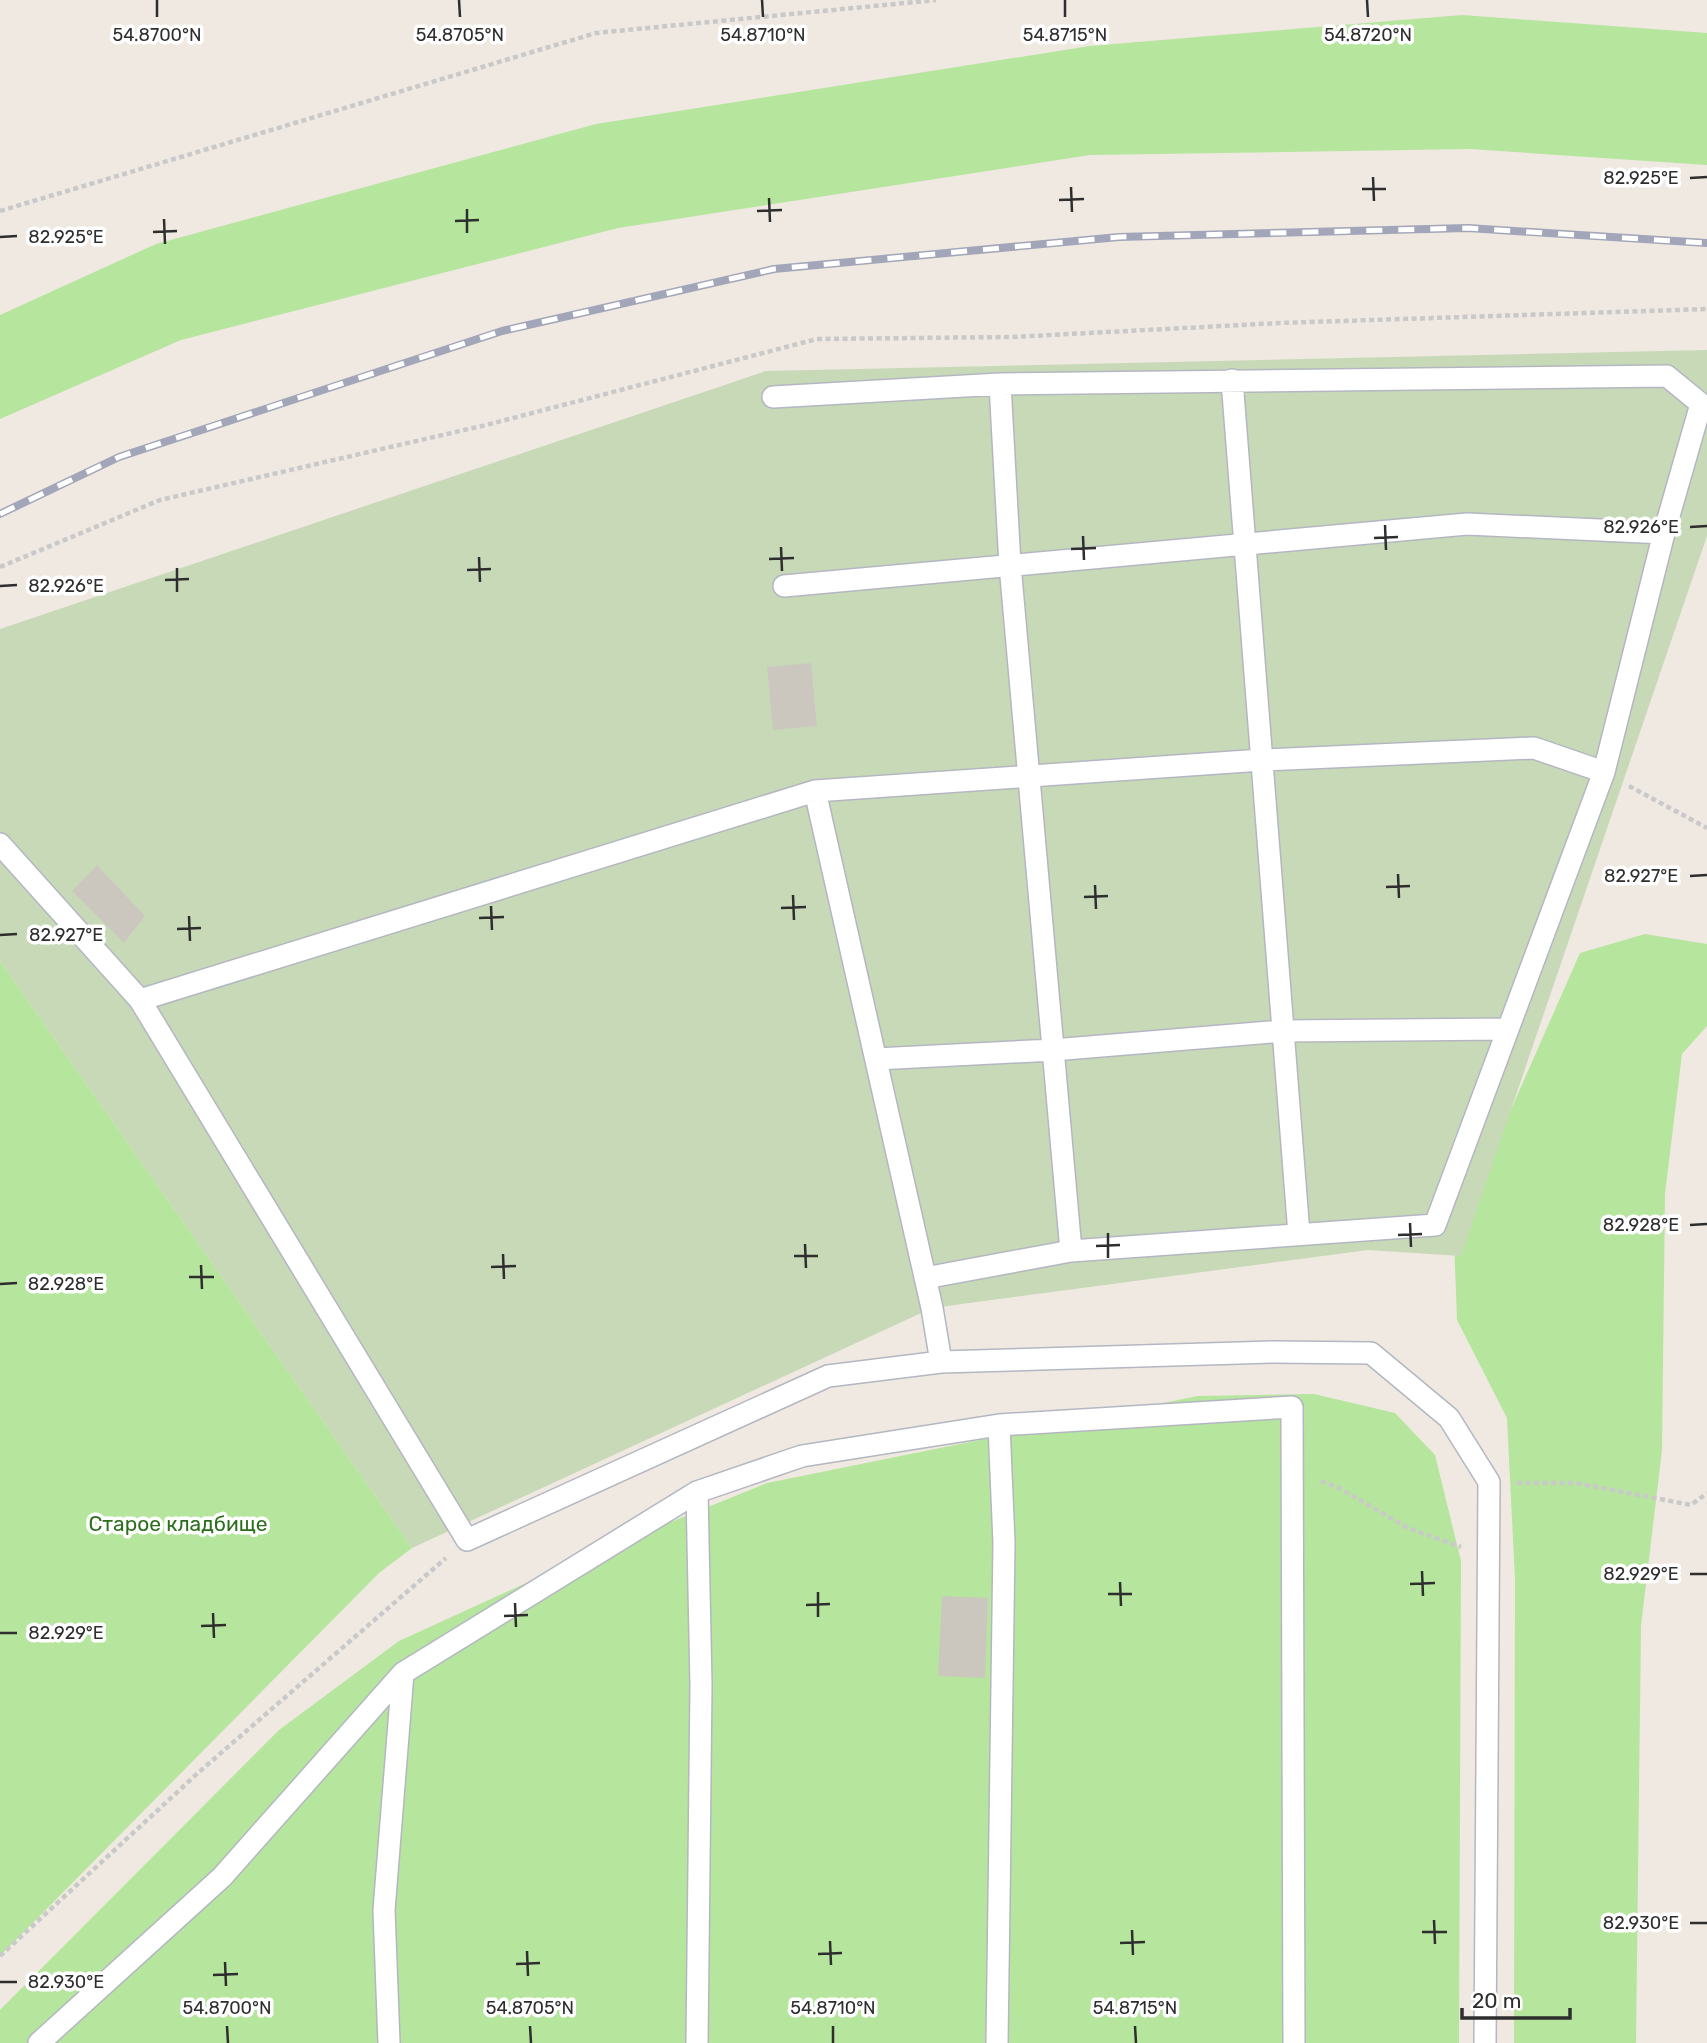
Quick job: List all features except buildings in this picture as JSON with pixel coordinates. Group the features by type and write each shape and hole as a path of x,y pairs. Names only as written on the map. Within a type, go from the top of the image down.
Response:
{"lane":[{"path":"773,397 1000,384 1667,376 1701,404 1664,533 1604,772 1435,1225 1071,1251 925,1278"},
{"path":"1232,380 1299,1234"},
{"path":"1000,384 1010,565 1071,1251"},
{"path":"784,586 1466,524 1664,533"},
{"path":"140,1000 815,791 1262,760 1534,748 1604,772"},
{"path":"815,791 942,1362"},
{"path":"0,844 140,1000 467,1540 828,1376 942,1362 1273,1352 1371,1353 1449,1419 1489,1482 1485,2043"},
{"path":"876,1059 1053,1050 1283,1031 1508,1029"},
{"path":"39,2043 59,2035 222,1877 403,1673 697,1492 802,1456 999,1425 1292,1407 1294,2043"},
{"path":"998,2043 1004,1543 999,1425"},
{"path":"697,1492 701,1699 697,2043"},
{"path":"389,2043 384,1910 403,1673"}],"path":[{"path":"0,211 596,33 936,0"},
{"path":"1604,772 1707,828"},
{"path":"1292,1470 1339,1488 1408,1528 1488,1557"},
{"path":"1489,1482 1576,1483 1691,1505 1707,1493"},
{"path":"0,1956 199,1772 467,1540"}],"green space":[{"path":"1462,15 1707,33 1707,165 1470,149 1090,155 618,228 181,340 0,419 0,315 156,244 596,124 1090,46"},
{"path":"1707,350 1707,536 1461,1256 1368,1250 932,1308 412,1548 0,961 0,629 766,371"},
{"path":"1645,934 1707,944 1707,1026 1682,1054 1665,1194 1662,1450 1641,1626 1636,2043 1514,2043 1515,1580 1507,1418 1457,1320 1454,1239 1580,953"},
{"name":"Старое кладбище","path":"0,961 412,1548 379,1573 0,1956"},
{"path":"1314,1394 1395,1413 1435,1455 1461,1561 1459,2043 0,2043 0,2010 279,1730 399,1641 570,1563 767,1483 1198,1396"}],"railway":[{"path":"0,514 119,457 502,331 774,269 1119,237 1468,228 1707,243"}]}
